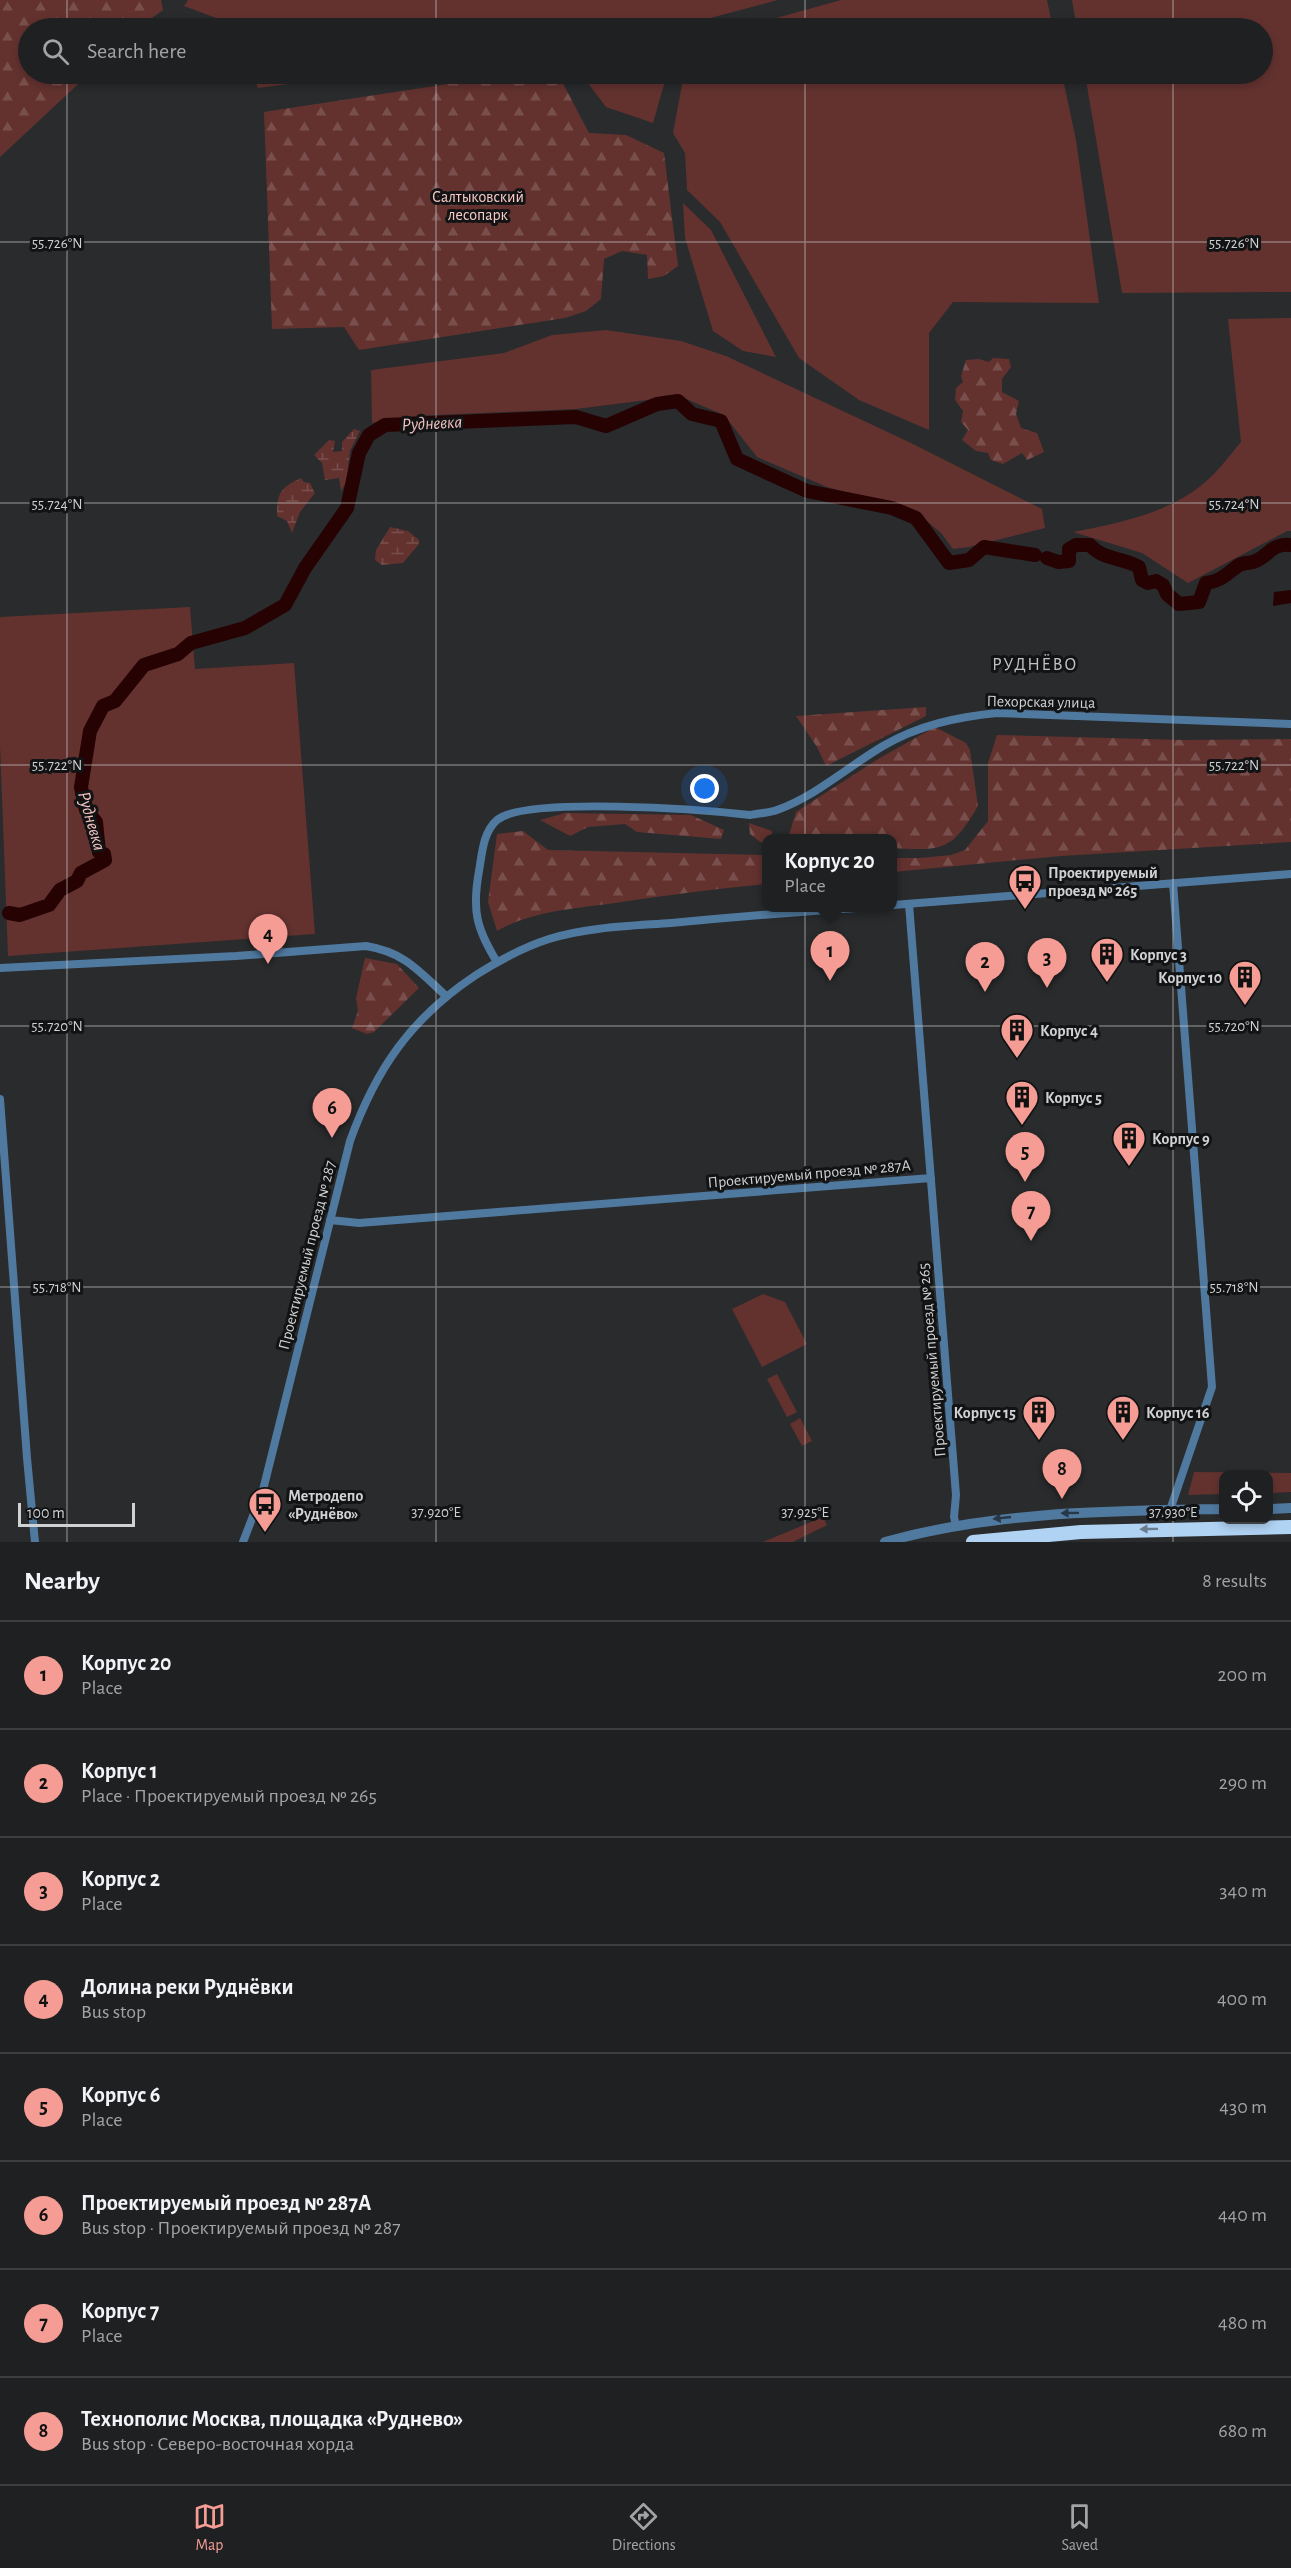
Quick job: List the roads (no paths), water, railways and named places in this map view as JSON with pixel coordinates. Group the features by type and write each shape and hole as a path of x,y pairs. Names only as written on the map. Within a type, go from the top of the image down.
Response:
{"highway":[{"path":"973,1542 1081,1532 1291,1527"}],"street":[{"name":"Пехорская улица","path":"497,962 478,922 474,898 487,834 499,818 509,814 562,806 750,815 776,810 810,792 885,745 921,728 961,717 997,713 1291,724"},
{"path":"897,905 1291,874"},
{"path":"1170,1510 1212,1387 1173,883"},
{"name":"Проектируемый проезд № 265","path":"909,904 956,1484 956,1526"},
{"name":"Проектируемый проезд № 287","path":"243,1542 263,1490 350,1141 369,1092 405,1037 420,1019 446,996 497,962 549,939 594,930 808,912"},
{"path":"0,969 366,946 383,948 401,955 446,996"},
{"path":"0,1098 35,1542"},
{"name":"Проектируемый проезд № 287А","path":"330,1220 359,1223 931,1178"},
{"path":"1273,1509 1291,1508"},
{"path":"885,1542 980,1521 1050,1514 1219,1509"}],"waterway":[{"name":"Рудневка","path":"9,913 20,915 49,905 60,890 77,881 81,873 105,860 104,854 99,852 96,822 86,810 81,787 90,731 103,706 115,701 144,665 178,654 191,643 245,628 285,605 305,568 347,508 359,453 369,435 385,425 576,417 606,426 657,404 678,401 692,414 721,421 737,459 807,491 892,508 916,518 949,563 969,560 984,547 1035,555"},
{"name":"Рудневка","path":"1047,558 1058,562 1069,561 1069,549 1076,545 1090,545 1106,556 1139,567 1142,580 1148,583 1156,581 1163,585 1167,594 1179,604 1199,602 1206,583 1220,579 1239,565 1258,560 1278,546 1291,545"}],"place":[{"name":"Проектируемый проезд № 265","path":"1025,910"},
{"name":"Долина реки Руднёвки","path":"268,964"},
{"name":"Корпус 20","path":"830,981"},
{"name":"Корпус 3","path":"1107,983"},
{"name":"Корпус 2","path":"1047,988"},
{"name":"Корпус 1","path":"985,992"},
{"name":"Корпус 10","path":"1245,1006"},
{"name":"Корпус 4","path":"1017,1059"},
{"name":"Корпус 5","path":"1022,1126"},
{"name":"Проектируемый проезд № 287А","path":"332,1138"},
{"name":"Корпус 9","path":"1129,1167"},
{"name":"Корпус 6","path":"1025,1182"},
{"name":"Корпус 7","path":"1031,1241"},
{"name":"Корпус 15","path":"1039,1441"},
{"name":"Корпус 16","path":"1123,1441"},
{"name":"Технополис Москва, площадка «Руднево»","path":"1062,1499"},
{"name":"Метродепо «Руднёво»","path":"265,1533"}],"district":[{"name":"РУДНЁВО","path":"1035,664"}],"park label":[{"name":"Салтыковский лесопарк","path":"478,205"}]}
